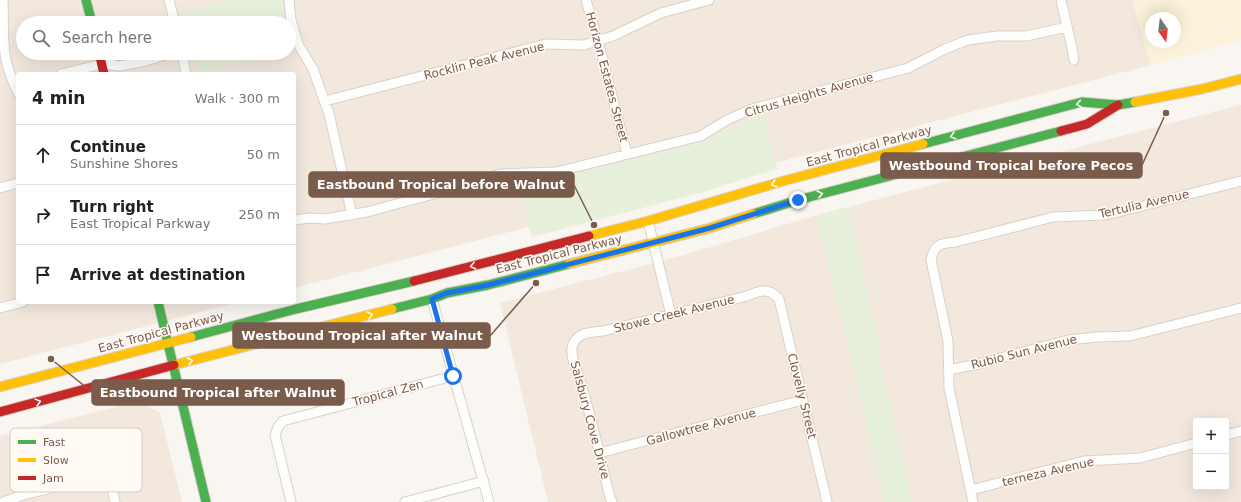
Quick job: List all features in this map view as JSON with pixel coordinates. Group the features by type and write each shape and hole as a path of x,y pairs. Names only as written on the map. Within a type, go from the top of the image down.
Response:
{"main road":[{"path":"86,0 90,16"},
{"path":"101,60 104,72"},
{"name":"East Tropical Parkway","path":"0,387 296,309 393,286 648,220 787,180 1082,102 1118,105 1202,89 1241,79"},
{"name":"East Tropical Parkway","path":"0,412 173,365 432,299 447,293 488,285 717,226 798,200 1088,124 1118,105"},
{"path":"158,304 206,502"}],"street":[{"path":"3,0 6,59 16,84"},
{"path":"169,0 173,16"},
{"path":"289,0 291,16"},
{"name":"Horizon Estates Street","path":"586,0 627,154"},
{"name":"Rocklin Peak Avenue","path":"325,101 546,44 584,45 621,32 661,13 708,0"},
{"path":"1061,0 1074,60"},
{"name":"Citrus Heights Avenue","path":"296,220 310,218 324,219 352,215 439,193 500,174 556,172 701,136 727,120 752,109 908,68 945,49 968,40 997,36 1026,36 1067,27"},
{"path":"296,37 298,44 313,69 330,114 352,215"},
{"path":"69,72 102,64 108,60"},
{"path":"102,64 119,66 146,60"},
{"path":"183,60 186,72"},
{"name":"Tertulia Avenue","path":"948,370 948,341 931,268 932,252 940,244 956,242 1053,217 1103,216 1241,180"},
{"path":"0,188 16,184"},
{"path":"648,220 672,315"},
{"name":"Stowe Creek Avenue","path":"577,339 588,332 602,331 672,315 765,290 772,292"},
{"name":"Clovelly Street","path":"772,292 779,299 827,502"},
{"path":"432,299 489,502"},
{"path":"0,308 16,304"},
{"name":"Rubio Sun Avenue","path":"948,370 978,364 1068,340 1130,336 1241,308"},
{"name":"Salsbury Cove Drive","path":"577,339 573,345 573,358 612,502"},
{"path":"948,370 949,388 973,502"},
{"name":"Tropical Zen","path":"291,502 275,435 278,427 283,421 453,376"},
{"name":"Gallowtree Avenue","path":"599,453 803,400"},
{"path":"1229,434 1241,431"},
{"name":"terneza Avenue","path":"971,490 1084,461 1140,458 1193,444"},
{"path":"405,502 484,481"},
{"path":"3,502 34,492"},
{"path":"113,492 115,502"}],"shaded area":[{"path":"0,0 1132,0 1151,65 296,287 296,72 16,72 16,304 231,304 0,364"},
{"path":"1241,105 1241,502 548,502 500,303 677,257 817,215"},
{"path":"140,401 160,413 182,502 0,502 0,436 10,434 10,492 142,492 142,428 32,428"}],"green space":[{"path":"231,0 282,0 285,16 186,16 185,11"},
{"path":"197,60 253,60 204,72 200,72"},
{"path":"763,115 777,169 703,192 532,237 517,182 562,179 713,138 754,117"},
{"path":"848,207 881,350 877,351 912,502 885,502 817,215"}],"sand":[{"path":"1132,0 1241,0 1241,40 1151,65 1146,48 1181,48 1181,12 1145,12 1145,44"}],"traffic: fast":[{"path":"86,0 90,16"},
{"path":"923,144 1082,102 1118,105 1135,102"},
{"path":"753,214 798,200 1061,131"},
{"path":"392,309 432,299 447,293 488,285 569,264"},
{"path":"191,337 296,309 414,281"},
{"path":"158,304 206,502"}],"traffic: slow":[{"path":"1135,102 1202,89 1241,79"},
{"path":"589,236 648,221 787,180 923,144"},
{"path":"569,264 710,228 753,214"},
{"path":"174,365 392,309"},
{"path":"0,387 191,337"}],"traffic: jam":[{"path":"101,60 104,72"},
{"path":"1061,131 1087,124 1118,105"},
{"path":"414,281 589,236"},
{"path":"0,412 174,365"}],"place":[{"name":"Westbound Tropical before Pecos","path":"1166,113"},
{"name":"Eastbound Tropical before Walnut","path":"594,225"},
{"name":"Westbound Tropical after Walnut","path":"536,283"},
{"name":"Eastbound Tropical after Walnut","path":"51,359"}],"route":[{"path":"453,376 432,299 447,293 488,285 710,228 798,200"}]}
